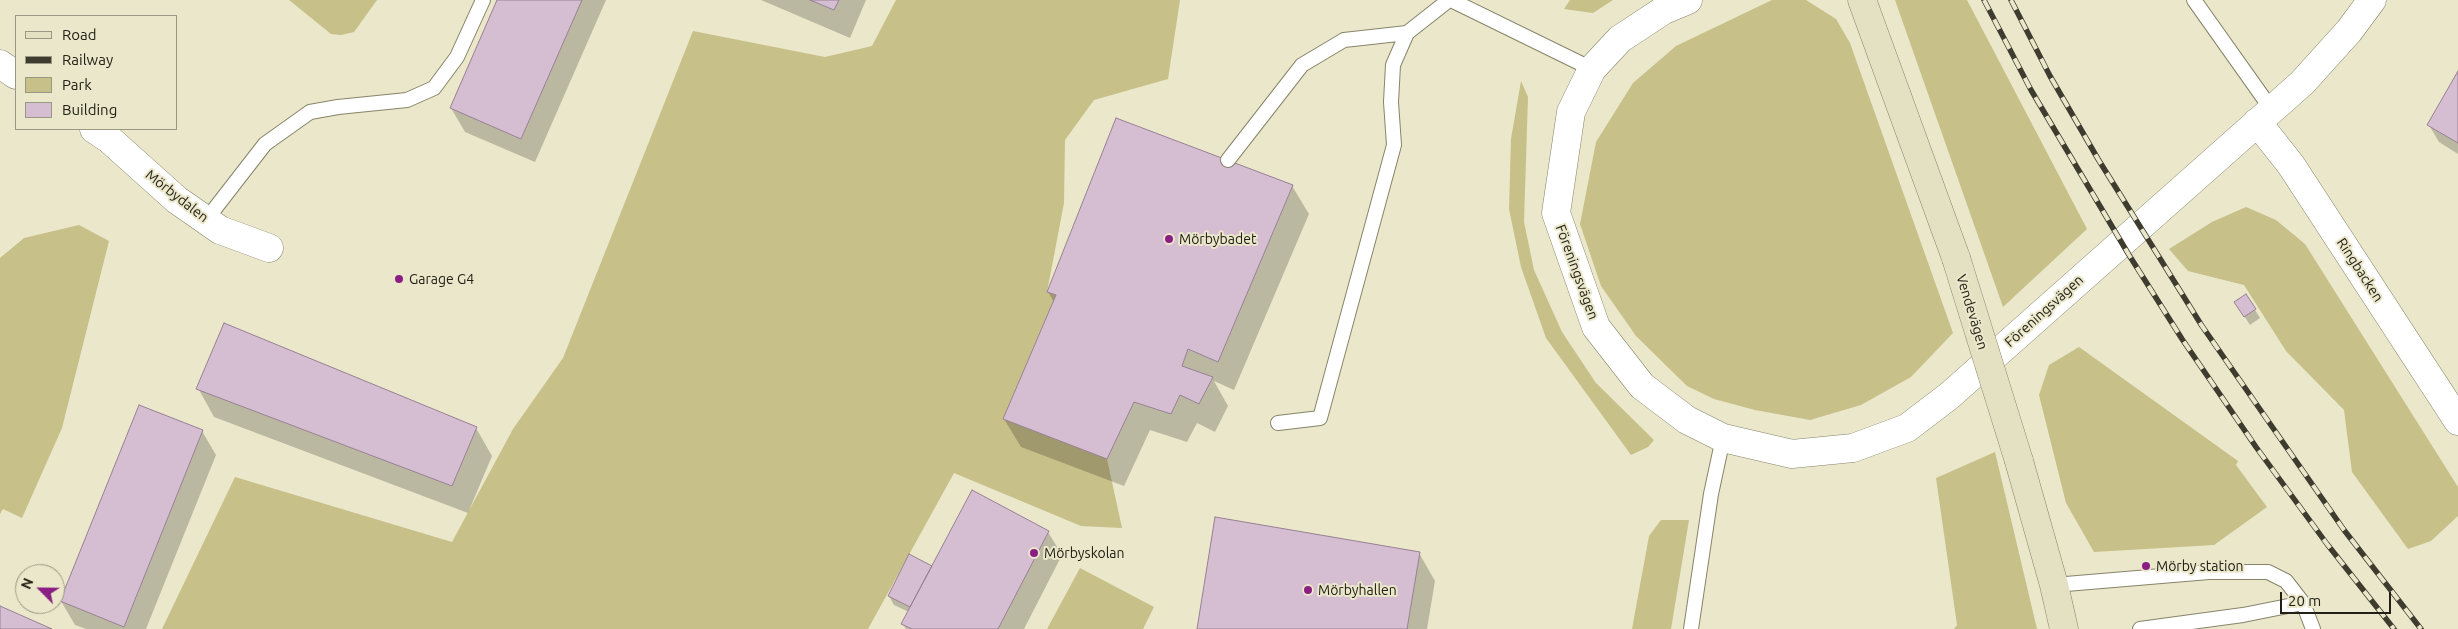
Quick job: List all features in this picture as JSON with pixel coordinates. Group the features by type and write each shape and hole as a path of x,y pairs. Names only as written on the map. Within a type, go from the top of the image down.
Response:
{"street":[{"name":"Föreningsvägen","path":"1688,0 1664,10 1620,38 1592,69 1572,112 1556,213 1569,256 1596,327 1642,386 1687,420 1723,438 1792,454 1853,448 1907,428 1949,396 2302,83 2342,39 2372,0"},
{"name":"Vendevägen","path":"1862,0 1956,258 2019,461 2054,585 2064,629"},
{"name":"Ringbacken","path":"2265,116 2291,165 2458,421"},
{"name":"Mörbydalen","path":"101,134 177,200 220,230 269,248"}],"lane":[{"path":"206,220 265,144 310,112 406,100 434,88 457,57 483,0"},
{"path":"1278,423 1320,418 1394,145 1391,102 1393,65 1407,33 1450,0 1592,69"},
{"path":"2194,0 2265,116"},
{"path":"1228,160 1302,65 1344,40 1407,33"},
{"path":"1691,629 1711,494 1723,438"},
{"path":"2054,585 2209,572 2268,572 2286,581 2303,603 2313,629"},
{"path":"2140,629 2242,615 2303,603"},
{"path":"2241,629 2242,615"}],"green space":[{"path":"289,0 377,0 354,32 341,35 331,34"},
{"path":"896,0 1180,0 1168,79 1094,100 1065,140 1064,203 1047,292 1056,295 1003,419 1107,459 1122,528 1081,526 954,473 868,629 162,629 235,477 452,542 513,429 563,358 693,31 825,57 872,46"},
{"path":"1570,0 1613,0 1593,13 1564,9"},
{"path":"1772,0 1806,0 1836,19 1850,43 1953,333 1911,377 1861,405 1810,420 1755,410 1714,399 1687,386 1636,336 1601,286 1580,224 1596,142 1633,83 1676,46"},
{"path":"1895,0 1967,0 2087,229 2003,307"},
{"path":"1521,81 1528,97 1524,222 1534,270 1562,332 1596,383 1654,440 1648,447 1631,455 1546,338 1521,267 1509,209 1511,139"},
{"path":"2246,207 2276,220 2305,244 2458,487 2458,516 2431,541 2408,549 2352,472 2344,410 2286,351 2244,285 2188,271 2169,249 2212,222"},
{"path":"79,225 109,241 62,428 22,518 3,509 0,514 0,258 24,238"},
{"path":"2079,347 2238,461 2236,465 2267,507 2214,545 2094,552 2066,503 2039,395 2049,365"},
{"path":"1995,452 2037,629 1954,629 1957,625 1936,478"},
{"path":"1661,520 1689,520 1671,629 1632,629 1649,536"},
{"path":"1080,568 1154,607 1143,629 1047,629"}],"building":[{"path":"497,0 582,0 521,139 450,108"},
{"path":"810,0 839,0 834,10"},
{"path":"2458,71 2458,143 2427,125"},
{"name":"Mörbybadet","path":"1116,118 1293,185 1218,362 1188,349 1182,366 1213,377 1199,404 1180,395 1171,414 1134,402 1107,459 1003,419 1056,295 1047,292"},
{"path":"2246,294 2256,309 2244,317 2234,302"},
{"path":"224,323 477,427 452,486 196,389"},
{"path":"139,405 203,430 124,627 65,603 65,589"},
{"path":"972,490 1049,531 998,629 912,629 901,624"},
{"name":"Mörbyhallen","path":"1215,517 1420,552 1407,629 1197,629"},
{"path":"909,554 932,566 910,607 888,596"},
{"path":"0,606 52,629 0,629"}],"railway":[{"path":"1984,0 2031,90 2129,255 2182,339 2256,447 2327,544 2394,629"},
{"path":"2011,0 2050,76 2098,159 2202,326 2344,530 2421,629"}],"place":[{"name":"Mörbybadet","path":"1169,239"},
{"name":"Garage G4","path":"399,279"},
{"name":"Mörbyskolan","path":"1034,553"},
{"name":"Mörby station","path":"2146,566"},
{"name":"Mörbyhallen","path":"1308,590"}]}
